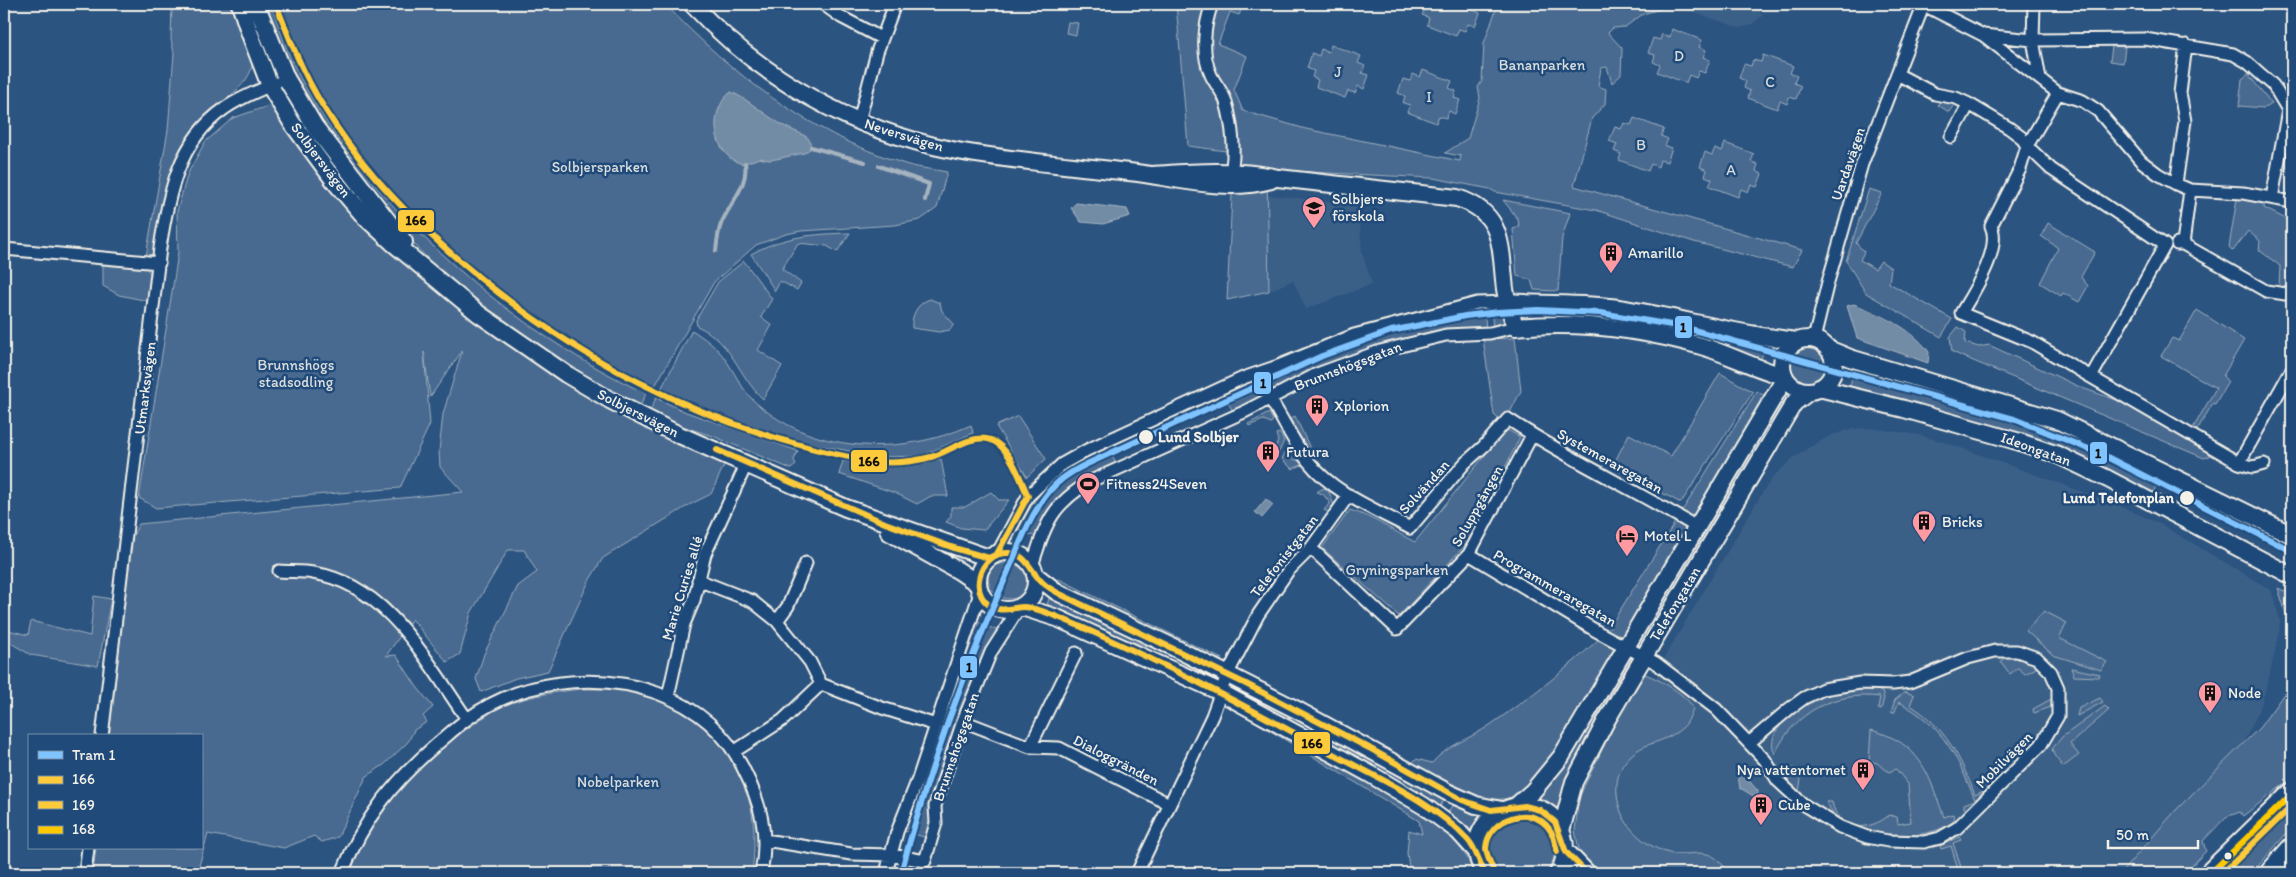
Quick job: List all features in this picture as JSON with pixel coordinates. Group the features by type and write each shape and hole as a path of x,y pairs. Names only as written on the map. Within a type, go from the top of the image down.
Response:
{"highway":[{"path":"2211,873 2292,794"},
{"path":"2271,873 2292,848"}],"street":[{"path":"240,4 270,86"},
{"path":"256,4 286,78"},
{"name":"Neversvägen","path":"692,4 732,43 764,68 814,100 897,135 950,149 985,155 1153,175 1206,185 1229,179 1253,184 1278,178 1446,197 1471,203 1489,218 1499,236 1508,302 1515,326"},
{"path":"823,4 842,17 882,38"},
{"path":"860,121 882,38 895,4"},
{"path":"1212,4 1208,13 1204,42 1210,74 1226,101 1234,152 1229,179"},
{"path":"1924,4 1983,35 2058,93 2083,101 2098,111 2141,161 2158,174 2176,184 2190,190 2244,193 2292,202"},
{"name":"Uardavägen","path":"1814,340 1828,282 1862,164 1924,4"},
{"path":"2034,4 2033,40 2040,79"},
{"path":"1983,35 2033,40 2145,39 2233,54 2247,62 2273,86 2288,110 2272,198"},
{"path":"2176,184 2185,121 2180,93 2186,45"},
{"path":"1897,74 1935,94 1956,98 1969,104 2009,128 2021,137 2027,146 2052,169 2165,245 2183,244 2266,291 2292,295"},
{"name":"Utmarksvägen","path":"102,734 159,263 169,196 178,168 191,142 206,124 226,108 286,78"},
{"name":"Solbjersvägen","path":"286,78 315,127 366,194 401,239 447,288"},
{"name":"Solbjersvägen","path":"270,86 292,123 342,190 365,217 447,288 535,354 610,400 675,432 846,508 959,571 979,589 985,601 1000,610 1009,611 1020,608 1057,618 1220,692 1362,769 1424,806 1458,831 1478,852"},
{"path":"2058,93 2027,146 2020,169 1991,226 1994,232 1986,266 1977,288 1961,313 2032,342 2239,463 2252,467 2264,464"},
{"path":"1951,137 1969,104"},
{"path":"2183,244 2190,190"},
{"path":"2091,377 2165,245"},
{"path":"4,249 159,263"},
{"name":"Brunnshögsgatan","path":"993,556 1028,496 1062,464 1088,450 1229,384 1354,335 1477,302 1616,308 1657,314 1715,328 1797,341"},
{"name":"Brunnshögsgatan","path":"1034,571 1048,521 1058,506 1071,493 1091,481 1117,471 1270,399 1317,374 1399,344 1446,334 1469,335 1500,331 1515,326 1573,326 1647,334 1719,352 1785,377"},
{"path":"1828,349 1831,353 1834,369 1827,382 1814,389 1797,388 1785,377 1782,365 1784,355 1790,346 1797,341 1814,340 1828,349 1850,358 2057,420 2292,535"},
{"path":"2239,463 2292,369"},
{"name":"Telefongatan","path":"1478,852 1479,838 1485,824 1533,791 1561,757 1698,528 1785,377"},
{"path":"2282,388 2292,394"},
{"name":"Telefongatan","path":"1561,831 1574,782 1644,656 1794,403 1814,389"},
{"name":"Ideongatan","path":"1814,389 1840,392 1958,424 2058,455 2291,573"},
{"path":"1270,399 1309,462 1323,477 1349,495"},
{"name":"Systemeraregatan","path":"1508,419 1532,435 1698,528"},
{"name":"Solvändan","path":"1349,495 1410,528 1465,464 1508,419"},
{"name":"Soluppgången","path":"1311,548 1397,629 1469,554 1532,435"},
{"name":"Marie Curies allé","path":"668,697 684,624 694,600 705,554 747,463"},
{"name":"Telefonistgatan","path":"1137,873 1212,716 1227,675 1258,615 1288,572 1311,548 1349,495"},
{"name":"Solbjersvägen","path":"846,508 993,556 1016,554 1057,592 1227,675 1380,754 1449,793 1476,805 1509,808 1527,806 1547,814 1561,831"},
{"name":"Programmeraregatan","path":"1469,554 1598,632 1627,646"},
{"path":"979,589 981,568 993,556"},
{"path":"777,621 788,606 806,563"},
{"path":"1020,608 1034,593 1034,571"},
{"path":"279,572 314,573 340,581 388,612 411,640 467,719"},
{"path":"698,580 752,601 777,621 810,662 822,684 882,708 936,724"},
{"name":"Brunnshögsgatan","path":"886,873 979,589"},
{"name":"Brunnshögsgatan","path":"892,855 925,860 936,823 935,806 963,721 991,652 1020,608"},
{"name":"Mobilvägen","path":"1627,646 1705,699 1765,760 1786,789 1804,805 1825,819 1867,837 1888,841 1924,842 1940,838 1957,828 2041,745 2058,716 2058,688 2052,672 2036,658 2017,651 1995,651 1968,658 1910,682 1847,684 1818,691 1788,709 1749,743"},
{"path":"1030,747 1076,653"},
{"path":"342,873 360,835 388,791 402,775 467,719 496,702 550,684 570,681 630,685 668,697 698,714 725,739 735,751 756,798 766,840 761,873"},
{"path":"735,751 783,720 822,684"},
{"name":"Dialoggränden","path":"963,721 1030,747 1059,748 1169,804"},
{"path":"1558,873 1564,860 1565,850 1561,831"},
{"path":"766,840 851,854 892,855"},
{"path":"85,873 88,850"},
{"path":"1565,850 1587,873"},
{"path":"1478,852 1483,872"}],"shaded area":[{"path":"1670,4 1757,4 1762,16 1751,25 1740,28"},
{"path":"731,92 782,125 808,138 810,149 804,153 769,160 759,158 743,164 733,160 719,143 716,132 718,110 723,100"},
{"name":"Solbjers förskola","path":"1267,195 1358,204 1362,253 1372,284 1306,309 1293,280 1269,291"},
{"path":"1076,203 1127,209 1130,216 1103,224 1081,222 1071,208"},
{"path":"1854,304 1885,317 1922,343 1929,352 1928,363 1857,338 1847,306"},
{"path":"1869,428 1919,435 1947,443 2116,504 2162,525 2271,590 2280,620 2279,634 2259,711 2243,743 2228,764 2129,873 1687,873 1620,836 1605,795 1667,653 1761,495 1773,477 1792,459 1810,447 1832,435 1852,429"},
{"path":"1266,499 1273,505 1262,518 1255,512"},
{"path":"1742,770 1749,774 1750,782 1758,791 1757,798 1740,788 1738,776"}],"green space":[{"path":"172,4 235,4 249,44 252,66 249,75 236,91 200,122 184,142 167,186 156,248 153,254 146,256 168,130 174,53 171,40"},
{"path":"263,4 271,4 290,57 312,98 339,139 369,179 403,216 477,285 516,315 577,356 646,394 640,406 584,376 501,323 451,282 420,250 360,179 316,119 289,72"},
{"name":"Solbjersparken","path":"276,4 665,4 717,54 773,98 803,118 867,150 907,165 947,172 937,208 920,220 895,225 801,231 786,234 756,245 714,282 655,386 621,375 548,332 510,304 448,253 390,196 354,153 324,107 298,60"},
{"name":"Bananparken","path":"1176,4 1244,4 1239,15 1230,12 1218,44 1247,56 1234,90 1243,111 1306,129 1460,161 1461,156 1445,153 1468,138 1480,98 1478,87 1482,81 1484,43 1498,4 1659,4 1667,7 1643,14 1625,27 1613,28 1608,33 1622,48 1621,75 1612,83 1607,67 1601,68 1598,86 1606,89 1605,104 1592,118 1574,186 1802,250 1793,267 1694,242 1596,210 1495,192 1490,189 1433,178 1267,170 1269,291 1227,300 1234,152 1188,146"},
{"path":"1418,4 1475,4 1473,10 1480,13 1475,26 1468,24 1465,31 1459,29 1456,36 1427,25 1429,18 1422,15 1425,9 1417,6"},
{"path":"1068,22 1078,23 1076,35 1066,33"},
{"name":"D","path":"1672,29 1702,40 1699,47 1706,50 1703,57 1710,60 1705,73 1699,71 1696,78 1689,75 1686,83 1657,72 1660,65 1653,62 1655,55 1648,53 1653,38 1660,40 1662,34 1670,37"},
{"name":"J","path":"1331,45 1361,56 1358,63 1365,66 1362,73 1369,75 1364,89 1358,86 1355,93 1348,91 1345,98 1316,87 1318,80 1312,77 1314,71 1307,68 1312,53 1319,56 1321,49 1329,52"},
{"path":"2112,46 2125,47 2123,63 2110,61"},
{"name":"C","path":"1763,55 1793,66 1790,73 1797,76 1794,83 1801,86 1796,99 1789,97 1787,104 1780,101 1777,109 1748,98 1750,91 1744,88 1746,81 1739,78 1744,64 1751,66 1753,60 1761,62"},
{"name":"I","path":"1423,70 1452,81 1449,88 1456,91 1454,98 1460,100 1455,114 1449,111 1446,118 1439,116 1436,123 1407,112 1410,105 1403,103 1405,96 1398,93 1403,79 1410,81 1413,74 1420,77"},
{"path":"2248,74 2272,104 2264,108 2239,106 2242,79"},
{"path":"1941,98 1956,102 1949,112 1938,105"},
{"name":"Brunnshögs stadsodling","path":"268,106 277,108 434,282 725,463 711,494 689,505 603,558 589,581 548,671 516,678 481,692 476,679 484,654 518,586 537,572 524,550 508,550 471,613 460,654 447,662 412,619 386,656 396,655 433,707 423,716 427,722 414,730 408,742 385,764 366,777 338,837 322,842 314,836 284,848 208,834 197,873 93,873 96,850 202,850 202,734 109,734 132,537 139,524 463,492 440,467 439,451 443,414 462,351 430,397 424,352 430,424 400,488 156,508 139,498 178,252 177,211 188,173 205,142 233,118"},
{"name":"B","path":"1634,118 1664,129 1661,136 1668,139 1665,146 1672,148 1667,162 1660,160 1658,167 1651,164 1648,171 1619,160 1621,154 1614,151 1617,144 1609,141 1615,127 1621,129 1624,123 1631,125"},
{"name":"A","path":"1725,143 1754,154 1751,162 1758,164 1756,171 1762,174 1757,187 1751,185 1748,192 1741,189 1738,197 1709,186 1712,179 1705,176 1707,170 1700,167 1705,152 1712,155 1715,148 1722,151"},
{"path":"1869,189 1882,193 1856,243 1864,252 1860,260 1875,269 1881,261 1891,268 1889,283 1952,319 1941,337 1866,293 1846,261"},
{"path":"2237,198 2265,200 2264,208 2292,222 2292,289 2279,287 2280,266 2259,250 2260,241 2248,231 2233,251 2229,247"},
{"path":"1503,200 1570,213 1562,238 1558,291 1534,290 1531,280 1517,276 1513,229 1519,227 1518,219"},
{"path":"2048,223 2095,252 2081,277 2088,286 2079,302 2063,293 2061,296 2040,283 2058,248 2041,236"},
{"path":"850,233 837,252 827,246 798,243 782,269 801,283 797,290 780,281 775,291 751,254 775,243 799,237"},
{"path":"744,261 772,299 761,317 772,325 758,350 782,366 763,399 754,390 727,350 709,333 697,326 696,320 718,282"},
{"path":"103,263 147,268 151,275 148,301 119,295 103,286"},
{"path":"930,299 940,303 942,311 954,324 950,330 939,332 912,328 916,310 925,301"},
{"path":"1491,305 1500,309 1505,320 1502,326 1493,329"},
{"path":"1484,306 1486,329 1394,342 1234,413 1222,392 1350,341"},
{"path":"1527,307 1601,311 1767,342 1759,364 1726,350 1534,321 1528,317"},
{"path":"2197,310 2244,340 2223,376 2228,382 2196,432 2192,430 2216,388 2161,356 2172,338 2179,341"},
{"path":"1958,327 1966,332 1965,343 1979,347 1989,345 2082,388 2131,405 2238,466 2212,455 2204,458 1952,352 1950,337"},
{"path":"692,330 719,351 751,398 774,417 800,430 827,440 856,444 886,445 915,442 944,435 971,425 973,433 921,456 881,457 786,439 740,423 661,389"},
{"path":"1515,338 1521,391 1504,424 1494,415 1483,339"},
{"path":"1807,347 1814,348 1820,352 1824,358 1824,372 1820,378 1814,382 1807,383 1800,382 1794,378 1790,372 1789,365 1790,358 1794,352 1800,348"},
{"path":"1855,365 2037,417 2162,475 2151,496 1849,390"},
{"path":"1720,373 1753,392 1681,503 1612,467 1629,434 1671,456"},
{"path":"1757,391 1766,397 1588,700 1545,764 1527,786 1512,797 1487,799 1447,784 1412,763 1416,759 1432,763 1445,751 1490,725 1550,681 1607,631"},
{"path":"656,398 686,412 798,451 794,460 796,465 791,469 713,436 678,425 650,411"},
{"path":"1269,413 1273,420 1271,423 1263,420 1249,426 1248,424"},
{"path":"1018,416 1046,459 1027,477 996,426"},
{"path":"1295,416 1315,459 1314,461 1290,419"},
{"name":"Gryningsparken","path":"1506,429 1520,437 1469,541 1399,616 1322,548 1350,510 1375,520 1415,542"},
{"path":"1280,433 1284,441 1277,456 1273,453 1278,441 1276,434"},
{"path":"1107,445 1118,468 1074,487 1040,539 1018,529 1035,500 1055,478 1078,461"},
{"path":"1287,449 1289,454 1295,460 1300,461 1302,465 1292,469 1282,459"},
{"path":"941,459 948,496 931,496 917,504 895,493 839,474 843,461 892,464"},
{"path":"1324,488 1329,492 1334,505 1328,512 1324,510 1330,503 1323,494 1316,492"},
{"path":"991,492 999,500 1009,500 984,530 961,528 946,522 951,516 951,507 965,507"},
{"path":"1009,562 1023,570 1029,578 1029,586 1017,598 1007,599 998,595 990,586 988,577 995,565"},
{"path":"1059,579 1222,659 1214,659 1056,586"},
{"path":"2278,588 2292,595 2292,778 2243,816 2240,812 2226,817 2203,841 2206,851 2185,873 2121,873 2176,810 2260,727 2288,688 2289,623"},
{"path":"1051,594 1200,669 1149,647 1113,635 1047,604"},
{"path":"94,596 111,599 98,666 31,655 4,639 4,629 28,635 31,621 90,636"},
{"path":"2044,611 2067,623 2059,638 2107,662 2101,670 2053,655 2026,631"},
{"path":"978,622 998,631 927,838 904,831 919,796"},
{"path":"1629,656 1632,661 1571,770 1561,795 1558,812 1533,799"},
{"path":"2006,656 2024,658 2038,667 2025,674 2018,668 2010,674 2001,662"},
{"path":"2071,668 2100,674 2099,677 2074,676"},
{"path":"1644,674 1664,683 1680,694 1691,704 1693,709 1686,724 1678,731 1669,737 1636,751 1623,765 1617,781 1617,790 1623,817 1639,837 1653,847 1675,854 1707,854 1719,861 1727,873 1600,873 1580,854 1575,831 1579,797 1638,676"},
{"path":"1232,684 1445,798 1439,808 1234,691"},
{"name":"Nobelparken","path":"583,689 627,690 662,700 700,724 716,740 730,757 741,777 749,798 754,833 752,873 350,873 360,847 389,801 407,780 447,743 501,707 523,699 549,693"},
{"path":"1862,689 1875,689 1882,692 1884,698 1881,710 1878,709 1880,697 1847,697 1832,701 1804,716 1783,739 1775,754 1773,744 1775,734 1790,716 1823,697"},
{"path":"1905,692 1914,695 1910,705 1933,723 1950,744 1964,768 1975,795 1983,791 1985,795 1968,810 1964,808 1964,804 1975,800 1947,743 1927,721 1899,702 1894,713 1891,712 1895,700"},
{"path":"2053,698 2051,707 2034,713 2033,709"},
{"path":"2100,698 2103,702 2077,716 2079,708"},
{"path":"2105,706 2109,710 2070,744 2079,755 2063,767 2052,749 2062,737"},
{"path":"1236,710 1303,744 1415,809 1457,843 1468,859 1473,873 1410,873 1407,853 1409,830 1422,834 1419,821"},
{"path":"1871,730 1888,736 1912,752 1927,774 1944,817 1953,814 1955,820 1931,832 1901,835 1870,832 1856,828 1844,823 1836,816 1826,802 1832,802 1835,812 1841,819 1848,824 1856,826 1873,824 1889,815 1897,817 1898,824 1911,822 1908,784 1896,769 1889,772 1877,763 1869,761"},
{"path":"1793,768 1802,772 1799,792 1788,782"},
{"path":"1454,802 1480,815 1472,830 1447,814"},
{"path":"2292,807 2292,827 2252,873 2223,873"},
{"path":"1518,814 1529,816 1539,821 1551,835 1555,854 1546,873 1495,873 1489,864 1485,845 1488,837 1500,823"},
{"path":"1959,837 1961,840 1953,843 1963,873 1959,873 1951,846 1941,849 1940,846"}],"waterway":[{"path":"811,147 865,162"},
{"path":"716,251 721,224 738,195 744,179 745,163"},
{"path":"879,166 929,184 925,200"}],"tram line":[{"name":"1","path":"901,873 934,762 974,653 1023,535 1052,488 1066,476 1087,464 1322,356 1391,331 1465,316 1538,310 1601,313 1683,327 2014,419 2101,454 2292,551"}],"transit line":[{"name":"166","path":"276,4 309,82 349,145 378,181 410,215 489,286 537,321 587,353 638,382 692,407 747,429 804,446 863,460 880,462 914,461 938,455 968,441 976,439 991,440 1004,449 1009,456 1028,496 997,554"},
{"name":"166","path":"717,450 885,523 954,548 989,558 997,554"},
{"name":"166","path":"1485,873 1471,844 1453,826 1421,801 1385,781 1208,687 1088,630 1054,615 1031,608 998,609 988,604 981,596 979,587 983,567 998,554 1009,553 1020,556 1038,578 1055,591 1246,684 1369,748 1462,800 1491,810 1525,806 1540,810 1555,822 1566,852 1587,873"},
{"name":"168","path":"2211,873 2292,794"},
{"name":"169","path":"2223,873 2292,806"},
{"name":"169","path":"1493,870 1486,851 1489,838 1494,829 1512,818 1533,817 1542,822 1551,832 1557,852"}],"place":[{"name":"Solbjers förskola","path":"1314,229"},
{"name":"Amarillo","path":"1611,274"},
{"name":"Xplorion","path":"1317,427"},
{"name":"Lund Solbjer","path":"1146,437"},
{"name":"Futura","path":"1268,473"},
{"name":"Lund Telefonplan","path":"2187,498"},
{"name":"Fitness24Seven","path":"1088,505"},
{"name":"Bricks","path":"1924,543"},
{"name":"Motel L","path":"1627,557"},
{"name":"Node","path":"2210,714"},
{"name":"Nya vattentornet","path":"1863,791"},
{"name":"Cube","path":"1761,826"}]}
